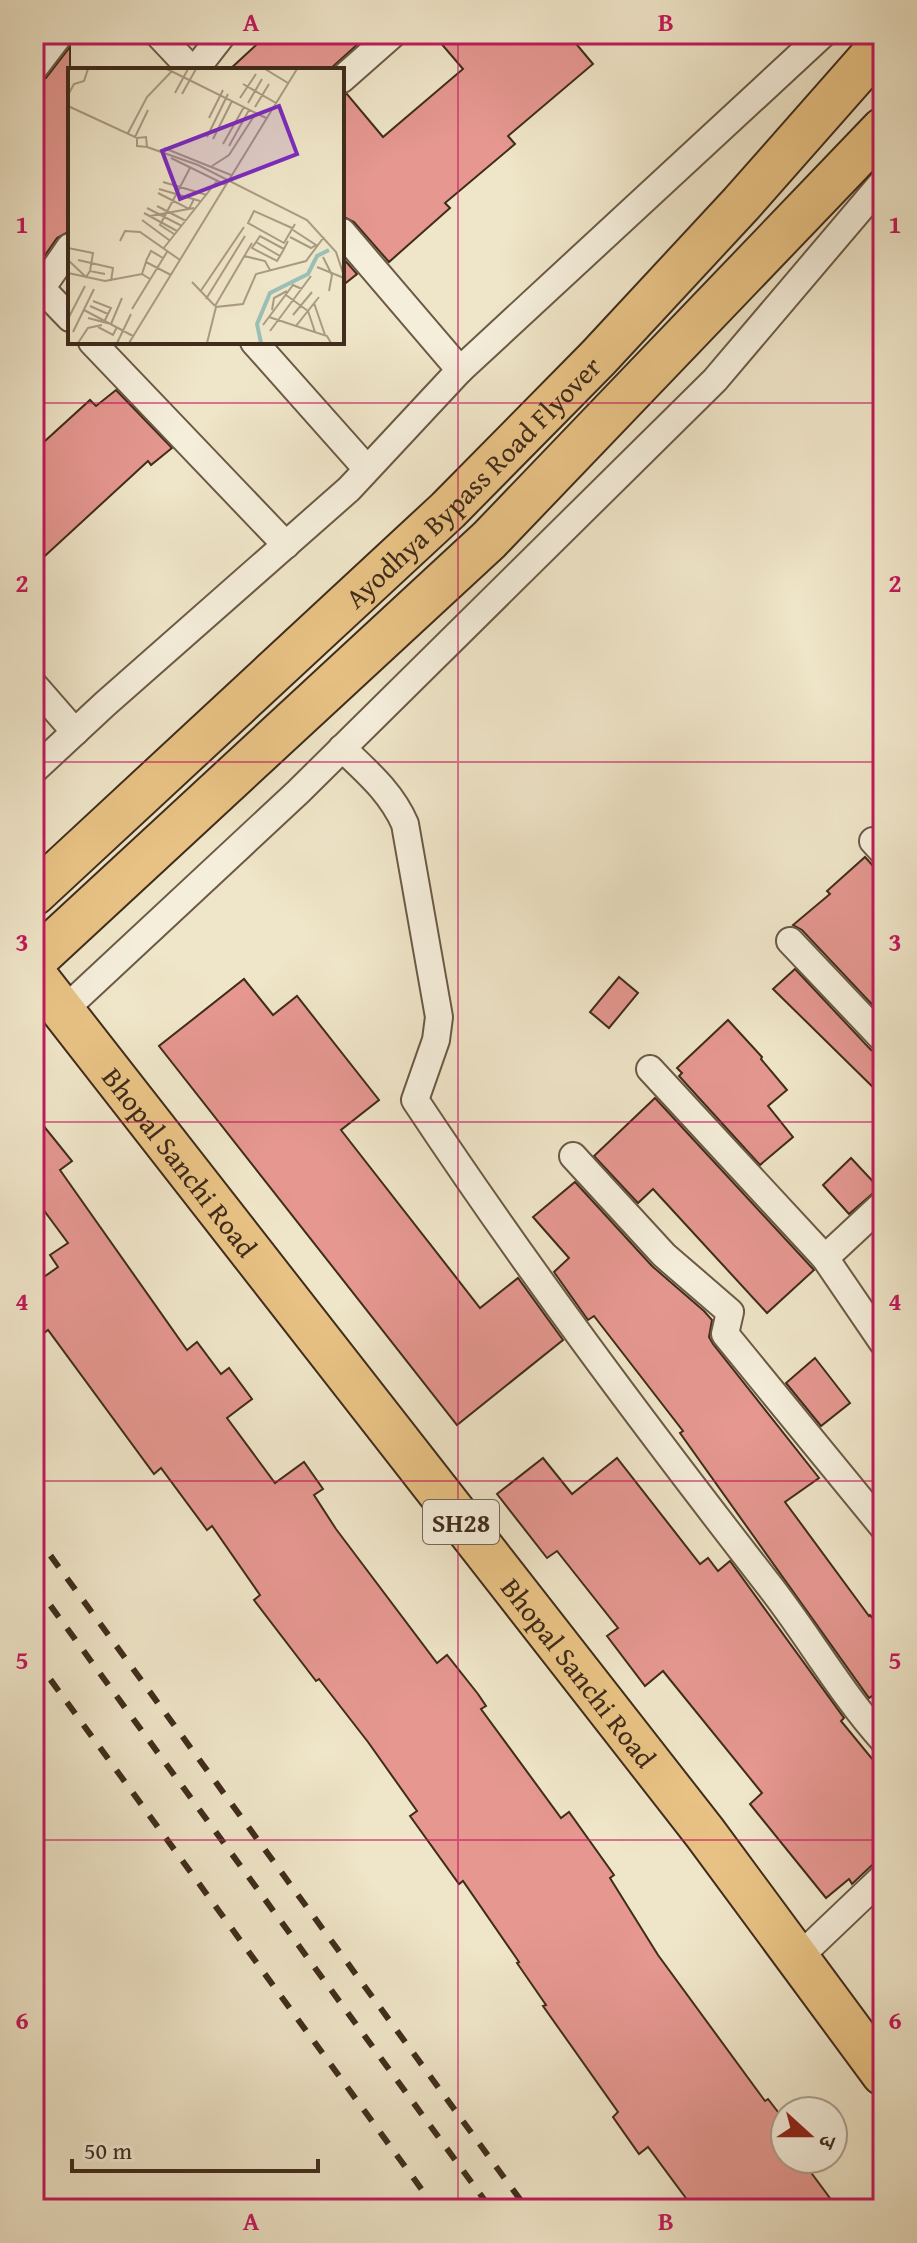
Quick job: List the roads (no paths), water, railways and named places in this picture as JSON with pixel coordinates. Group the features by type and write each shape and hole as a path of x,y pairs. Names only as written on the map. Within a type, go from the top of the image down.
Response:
{"main road":[{"name":"Ayodhya Bypass Road Flyover","path":"34,894 448,510 598,358 741,204 883,43"},
{"name":"Ayodhya Bypass Road Flyover","path":"34,961 489,540 883,129"},
{"name":"Bhopal Sanchi Road","path":"34,974 695,1821 883,2074"}],"street":[{"path":"34,68 60,34"},
{"path":"158,34 191,68"},
{"path":"195,68 223,34"},
{"path":"344,77 393,34"},
{"path":"34,770 349,489 460,370 823,34"},
{"path":"63,1011 342,748 715,380 883,182"},
{"path":"344,234 460,370"},
{"path":"68,250 38,293 68,316"},
{"path":"94,344 286,545"},
{"path":"256,344 367,469"},
{"path":"34,685 75,732"},
{"path":"342,748 382,785 397,805 405,824 439,1017 436,1040 415,1100 492,1216 777,1595 862,1716 883,1740"},
{"path":"790,941 883,1039"},
{"path":"650,1069 825,1258 883,1343"},
{"path":"573,1156 664,1255 730,1312 725,1334 883,1527"},
{"path":"825,1258 883,1204"},
{"path":"798,1958 883,1877"}],"railway":[{"path":"34,1533 527,2209"},
{"path":"34,1583 491,2209"},
{"path":"34,1657 436,2209"}]}
